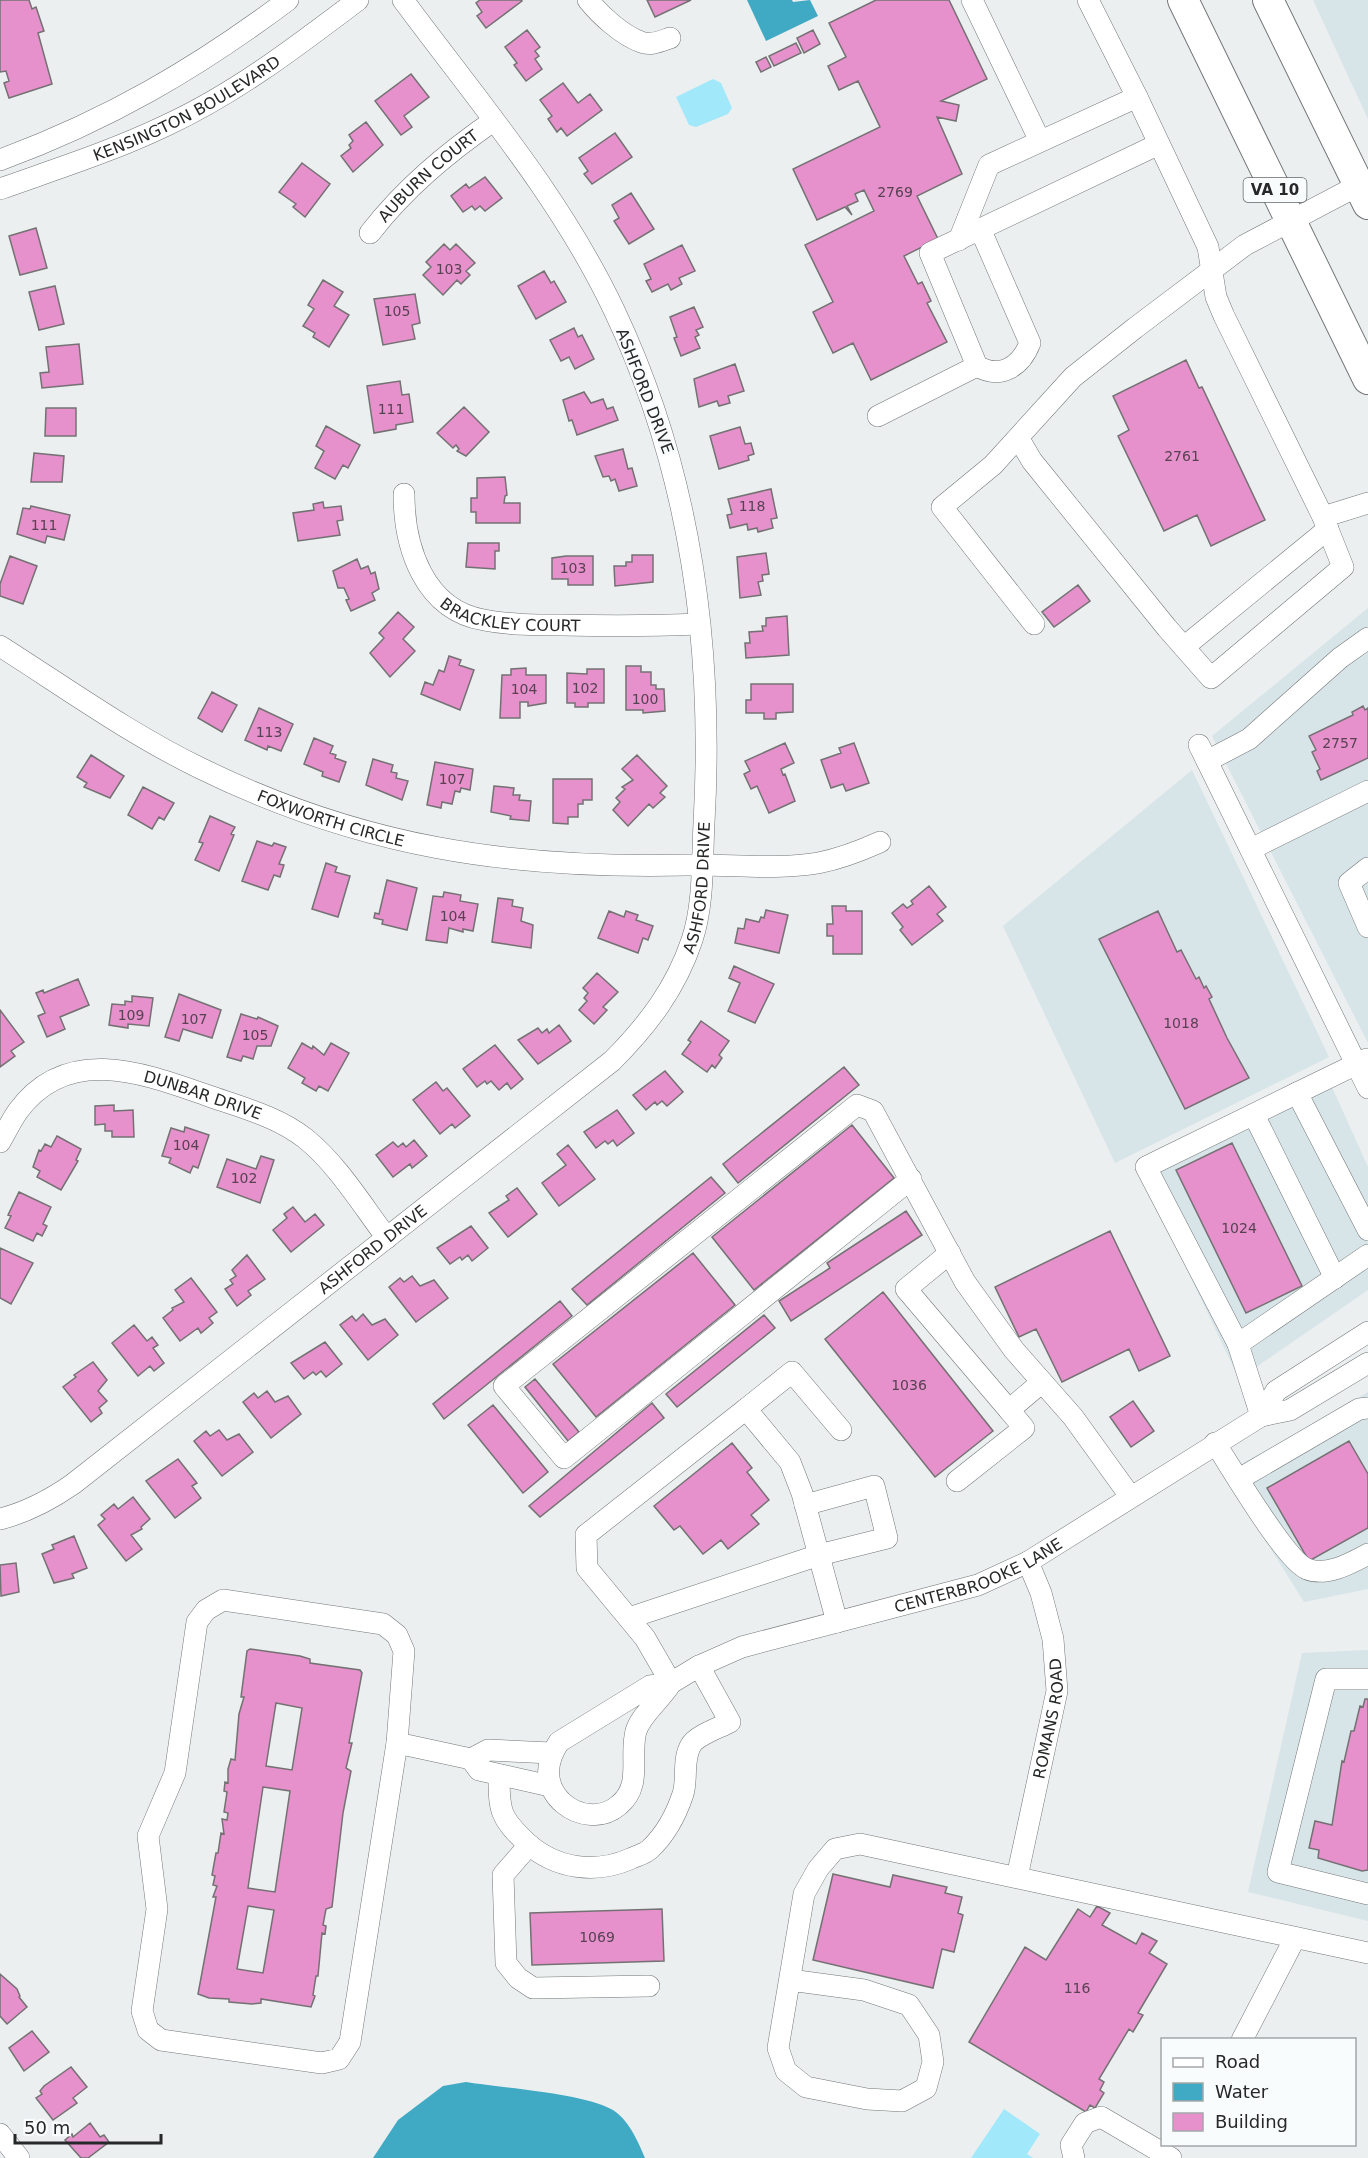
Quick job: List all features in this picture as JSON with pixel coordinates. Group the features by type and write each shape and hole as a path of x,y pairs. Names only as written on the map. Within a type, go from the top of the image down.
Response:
{"highway":[{"name":"VA 10","path":"1183,0 1368,379"},
{"path":"1268,0 1366,187"}],"street":[{"name":"KENSINGTON BOULEVARD","path":"0,160 125,106 165,84 200,64 288,0"},
{"name":"KENSINGTON BOULEVARD","path":"0,189 166,126 199,109 254,76 358,0"},
{"name":"ASHFORD DRIVE","path":"0,1519 24,1513 74,1484 612,1060 642,1031 666,998 692,941 702,865 705,734 698,624 687,525 661,424 614,309 582,249 546,191 403,0"},
{"path":"588,0 621,31 642,43 655,43 670,38"},
{"path":"972,0 1040,141"},
{"path":"1019,438 1032,461 1211,678 1343,567 1326,523 1224,316 1216,297 1208,247 1160,144 1088,0"},
{"path":"959,240 989,165 1137,97"},
{"name":"AUBURN COURT","path":"370,233 421,175 493,121"},
{"path":"981,231 1030,343 1024,359 1006,371 988,372 977,366 930,253 981,231 1160,144"},
{"path":"1034,624 942,507 993,465 1073,377 1245,245 1290,220 1366,187"},
{"path":"878,416 977,366"},
{"name":"BRACKLEY COURT","path":"404,494 404,524 416,565 430,588 446,603 464,614 484,620 537,625 617,627 698,624"},
{"path":"1184,647 1326,523 1368,503"},
{"path":"1368,638 1340,658 1249,739 1203,753 1362,1061 1368,1088"},
{"name":"FOXWORTH CIRCLE","path":"0,646 146,739 200,768 271,800 349,827 416,845 531,862 619,867 794,866 850,855 880,843"},
{"path":"1251,849 1368,791"},
{"path":"1368,868 1349,884 1368,927"},
{"path":"1261,1416 1238,1344 1146,1167 1362,1061"},
{"name":"DUNBAR DRIVE","path":"0,1142 19,1110 34,1094 57,1079 78,1072 122,1069 162,1080 281,1123 305,1139 327,1159 387,1238"},
{"path":"1298,1093 1368,1230"},
{"path":"911,1179 564,1458 504,1386 857,1105 873,1111 911,1179 965,1282 1014,1350 1072,1417 1130,1496"},
{"path":"1254,1115 1335,1278"},
{"path":"950,1253 906,1290 1024,1428 957,1481"},
{"path":"1238,1344 1368,1255"},
{"name":"CENTERBROOKE LANE","path":"1261,1416 1276,1391 1368,1332"},
{"name":"CENTERBROOKE LANE","path":"550,1786 564,1804 574,1810 604,1813 619,1806 635,1779 633,1750 637,1730 671,1683 699,1666 742,1647 978,1585 1028,1562 1261,1416 1290,1410 1368,1363"},
{"path":"671,1683 645,1638 587,1568 586,1535 792,1372 842,1430"},
{"path":"1009,1410 1042,1382"},
{"path":"1239,1479 1359,1409 1368,1408"},
{"path":"746,1409 790,1462 805,1505 837,1622"},
{"path":"1215,1443 1289,1553 1307,1569 1333,1570 1368,1554"},
{"path":"629,1618 819,1555 887,1538 874,1486 805,1505"},
{"name":"ROMANS ROAD","path":"1017,1877 1058,1691 1053,1640 1041,1593 1028,1562"},
{"path":"223,1600 383,1624 397,1635 404,1651 397,1743 350,2042 339,2059 322,2063 161,2040 148,2030 142,2011 157,1909 148,1836 175,1773 197,1622 206,1610 223,1600"},
{"path":"499,1775 499,1807 508,1824 530,1845 555,1861 587,1869 613,1866 649,1851 669,1828 684,1792 686,1754 693,1742 730,1722 699,1666"},
{"path":"1368,1678 1326,1679 1278,1872 1368,1894"},
{"name":"CENTERBROOKE LANE","path":"551,1753 559,1742 602,1713 650,1686 671,1683"},
{"path":"397,1743 471,1759 488,1750 551,1753 548,1766 550,1786 479,1770 471,1759"},
{"path":"790,1980 864,1990 909,2004 929,2035 933,2062 926,2088 902,2101 867,2099 806,2087 786,2070 778,2049 804,1894 818,1869 835,1849 860,1844 1368,1953"},
{"path":"530,1845 503,1875 506,1963 518,1978 533,1988 650,1986"},
{"path":"1243,2038 1295,1938"},
{"path":"1074,2158 1071,2145 1085,2122 1101,2117 1172,2158"},
{"path":"0,2134 19,2158"}],"shaded area":[{"path":"1313,0 1368,0 1368,119"},
{"path":"713,79 721,83 732,108 728,114 696,127 689,125 676,97"},
{"path":"1368,608 1368,1043 1212,736"},
{"path":"1192,770 1329,1057 1115,1163 1003,926"},
{"path":"1331,1085 1368,1167 1368,1290 1239,1379 1143,1177"},
{"path":"1368,1392 1368,1589 1304,1602 1224,1474"},
{"path":"1368,1650 1368,1921 1248,1892 1302,1653"},
{"path":"1004,2109 1040,2134 1027,2154 1033,2158 971,2158"}],"water":[{"path":"747,0 792,0 793,2 810,0 818,16 766,41"},
{"path":"466,2082 562,2095 598,2103 611,2109 622,2118 636,2137 645,2158 373,2158 398,2120 443,2086"}],"building":[{"path":"0,0 29,0 32,9 36,7 44,31 38,33 52,84 9,98 4,83 9,81 6,71 0,72"},
{"path":"480,0 522,1 486,28 477,16 482,12 476,3"},
{"path":"647,0 691,0 655,17"},
{"path":"876,0 949,0 987,79 941,101 959,105 956,121 937,117 962,174 917,196 938,239 904,256 918,284 922,282 931,301 927,303 947,342 871,380 853,343 833,353 813,312 833,302 805,245 874,211 864,190 855,194 858,201 847,206 852,215 845,207 817,220 793,169 880,127 858,81 839,90 828,66 846,57 829,23"},
{"path":"527,30 540,47 535,51 539,56 535,59 542,69 526,81 514,65 517,63 505,47"},
{"path":"813,30 820,44 804,53 797,38"},
{"path":"796,43 801,53 774,66 769,56"},
{"path":"766,57 771,67 761,72 756,62"},
{"path":"411,74 429,97 404,116 412,127 401,135 375,101"},
{"path":"563,83 578,103 590,94 602,110 567,136 561,128 557,132 548,119 552,116 540,100"},
{"path":"366,122 383,145 353,172 341,156 351,148 349,145 353,141 349,135"},
{"path":"615,133 632,157 592,184 584,174 588,171 579,158"},
{"path":"302,163 330,184 305,217 293,207 296,204 279,192"},
{"path":"485,177 502,198 485,211 480,206 475,210 472,206 463,212 451,196 466,184 469,188"},
{"path":"631,193 654,229 629,244 614,221 619,218 612,205"},
{"path":"36,228 47,268 20,275 9,236"},
{"path":"444,244 450,250 456,244 475,263 466,271 470,275 461,284 457,280 443,295 423,275 431,267 426,262"},
{"path":"682,245 695,271 679,278 682,284 671,290 668,284 652,292 646,281 651,279 644,264"},
{"path":"544,271 551,283 554,281 566,302 536,319 518,286"},
{"path":"323,280 343,292 334,306 349,315 329,347 313,337 315,333 303,326 314,309 308,305"},
{"path":"55,286 64,324 39,330 29,292"},
{"path":"415,294 420,323 412,325 415,339 383,345 374,299"},
{"path":"694,307 703,327 696,330 699,335 695,337 700,348 681,356 674,338 677,337 670,317"},
{"path":"574,328 578,337 582,335 594,359 575,369 569,357 561,361 550,340"},
{"path":"79,344 83,384 42,388 40,373 49,372 46,347"},
{"path":"1186,360 1199,388 1202,387 1265,520 1211,546 1197,515 1164,531 1118,436 1129,430 1113,396"},
{"path":"735,364 744,391 728,396 730,403 719,406 717,401 699,407 694,379"},
{"path":"400,381 402,395 409,394 413,422 396,425 396,429 374,433 367,386"},
{"path":"584,392 591,403 603,399 607,409 613,407 618,420 577,435 572,420 569,421 563,400"},
{"path":"464,407 489,432 466,456 457,451 459,449 456,445 453,448 437,433"},
{"path":"46,408 76,408 76,436 45,436"},
{"path":"326,426 360,445 348,468 343,465 335,479 315,468 324,451 316,446"},
{"path":"740,427 745,444 751,443 754,454 748,456 749,460 719,469 710,436"},
{"path":"623,449 628,469 632,468 637,486 619,491 615,479 611,481 609,476 603,477 595,456"},
{"path":"34,453 64,456 62,482 31,482"},
{"path":"505,477 507,495 504,503 520,503 520,523 476,523 476,512 471,512 471,498 477,498 477,478"},
{"path":"771,489 777,518 771,519 773,528 758,532 757,528 748,530 747,524 730,528 727,515 732,514 728,499"},
{"path":"323,502 324,508 341,506 343,520 337,521 340,535 298,541 293,513 314,510 313,504"},
{"path":"31,506 70,515 64,540 47,536 45,543 17,534 23,508 30,509"},
{"path":"468,543 499,543 499,551 495,551 495,569 466,567"},
{"path":"766,553 769,574 762,575 763,581 758,582 761,595 740,598 737,557"},
{"path":"632,555 653,555 653,582 615,586 614,566 626,566 626,562 632,562"},
{"path":"10,556 37,566 23,604 0,596 0,584"},
{"path":"593,556 593,585 568,585 568,579 552,579 552,558"},
{"path":"357,559 361,569 368,566 371,574 375,572 379,589 372,593 375,600 351,611 346,600 349,599 344,588 338,588 333,571"},
{"path":"1078,585 1090,601 1054,627 1042,612"},
{"path":"398,612 414,627 403,639 415,651 390,677 370,653 384,638 379,633"},
{"path":"787,616 789,655 746,658 745,643 750,643 749,632 763,631 762,626 766,626 766,618"},
{"path":"449,656 461,660 459,665 474,670 460,710 421,694 425,682 433,685 439,670 444,672"},
{"path":"626,666 641,666 641,672 651,672 651,685 656,685 656,689 664,689 665,711 643,713 643,710 626,710"},
{"path":"526,668 526,675 546,675 546,703 528,706 528,702 520,702 520,718 500,718 502,675 511,675 511,669"},
{"path":"587,669 604,669 604,703 588,703 588,707 575,707 575,703 567,703 567,673 587,674"},
{"path":"751,684 793,684 793,712 776,713 776,719 764,719 764,713 746,713 746,700 751,700"},
{"path":"212,692 237,705 222,732 198,718"},
{"path":"1363,706 1365,710 1368,708 1368,758 1321,780 1317,771 1320,769 1312,752 1316,750 1309,736 1353,715 1352,712"},
{"path":"259,708 293,724 281,751 268,746 267,750 245,740"},
{"path":"314,738 333,746 330,753 336,755 335,758 346,762 339,782 322,776 323,772 304,764"},
{"path":"785,743 794,763 781,769 795,801 769,813 757,786 751,789 744,774 750,771 745,761"},
{"path":"854,743 869,783 846,791 843,784 831,788 821,760 841,753 839,748"},
{"path":"91,755 124,776 110,798 84,787 87,783 77,777"},
{"path":"637,755 667,786 660,793 665,797 653,808 649,804 628,826 613,810 620,802 616,798 625,789 622,787 633,780 622,769"},
{"path":"373,759 393,765 391,772 397,773 396,778 408,781 402,800 366,785"},
{"path":"435,762 473,769 470,790 461,788 460,792 455,791 452,804 442,802 441,808 427,805"},
{"path":"553,779 592,779 592,800 583,800 583,804 578,804 578,817 568,817 568,824 553,823"},
{"path":"494,786 514,788 513,795 520,795 519,800 531,801 529,821 510,819 511,816 491,812"},
{"path":"143,787 174,803 164,820 159,817 152,829 128,815"},
{"path":"210,816 235,827 219,871 195,860 203,843 199,842"},
{"path":"257,841 272,846 274,843 286,847 279,864 284,865 280,877 274,875 268,890 242,881"},
{"path":"326,863 337,867 335,872 350,876 338,917 312,909"},
{"path":"387,880 417,888 407,930 382,924 383,920 374,918 375,913 379,914"},
{"path":"929,886 946,907 937,914 943,921 912,945 900,930 903,927 892,913 903,904 907,908 913,904 911,901"},
{"path":"444,892 461,895 460,901 478,904 473,931 463,929 463,932 449,928 447,943 426,940 433,896 443,897"},
{"path":"498,898 513,900 512,906 523,908 521,921 533,925 531,948 492,942"},
{"path":"832,906 846,906 846,911 862,911 862,954 833,954 833,936 827,936 827,924 833,924"},
{"path":"766,910 788,915 779,953 735,943 738,928 744,929 746,919 759,922 761,917 764,918"},
{"path":"609,911 624,917 626,911 638,915 636,920 653,926 648,940 643,938 638,953 598,938"},
{"path":"1158,911 1177,952 1181,950 1196,979 1199,977 1204,988 1206,986 1212,997 1209,999 1249,1078 1185,1109 1099,939"},
{"path":"734,966 774,984 755,1023 728,1011 740,983 729,978"},
{"path":"597,973 618,992 603,1007 607,1010 594,1024 579,1010 587,1001 584,998 588,993 583,988"},
{"path":"78,979 89,1005 60,1017 65,1029 47,1037 38,1016 45,1013 36,993 43,990 44,993"},
{"path":"179,994 221,1010 212,1038 183,1029 179,1041 165,1037"},
{"path":"132,996 153,998 149,1026 128,1024 128,1028 109,1025 112,1004 125,1005 125,1001 132,1002"},
{"path":"0,1010 24,1042 11,1051 15,1056 0,1067"},
{"path":"241,1014 257,1019 258,1017 278,1026 271,1046 257,1046 253,1059 243,1056 241,1061 227,1057"},
{"path":"701,1021 729,1041 719,1055 722,1058 715,1068 712,1065 707,1072 682,1054 691,1042 688,1040"},
{"path":"559,1025 571,1041 538,1064 518,1040 538,1028 542,1033 547,1029 549,1033"},
{"path":"302,1043 312,1049 313,1046 324,1055 331,1043 349,1053 328,1091 319,1086 316,1091 302,1083 305,1078 288,1068"},
{"path":"495,1045 523,1079 511,1089 507,1083 499,1090 491,1081 487,1084 485,1081 477,1087 463,1069"},
{"path":"844,1067 859,1085 738,1183 723,1164"},
{"path":"665,1071 683,1092 667,1106 662,1101 657,1105 655,1102 646,1110 633,1095"},
{"path":"436,1082 443,1091 447,1088 470,1116 455,1128 452,1124 440,1134 413,1100"},
{"path":"114,1105 114,1111 133,1110 134,1137 112,1137 112,1131 105,1131 105,1124 95,1125 95,1106"},
{"path":"617,1110 634,1133 617,1146 613,1140 608,1144 605,1141 596,1148 584,1132"},
{"path":"852,1125 894,1178 754,1290 712,1237"},
{"path":"185,1127 209,1135 198,1168 193,1166 190,1173 169,1163 171,1158 162,1156 171,1128 184,1132"},
{"path":"57,1136 81,1149 76,1160 78,1161 61,1190 37,1177 40,1171 33,1167 39,1150 41,1151 45,1144 51,1147"},
{"path":"414,1140 427,1156 412,1168 410,1164 393,1177 376,1155 393,1142 398,1147 403,1143 406,1147"},
{"path":"1232,1143 1302,1286 1246,1313 1176,1170"},
{"path":"568,1145 595,1179 559,1206 542,1183 566,1165 557,1154"},
{"path":"261,1156 274,1160 260,1203 217,1187 227,1159 256,1169"},
{"path":"711,1177 725,1193 587,1305 572,1289"},
{"path":"517,1188 537,1214 508,1237 489,1213 509,1200 506,1196"},
{"path":"19,1192 51,1207 43,1224 47,1226 42,1236 37,1233 33,1241 5,1228 11,1216 8,1215"},
{"path":"293,1207 305,1222 315,1214 324,1225 291,1252 273,1230 287,1218 284,1214"},
{"path":"906,1211 922,1235 791,1321 779,1301 830,1268 827,1263"},
{"path":"471,1226 488,1248 472,1261 468,1255 450,1264 437,1248"},
{"path":"1110,1231 1170,1356 1139,1371 1129,1349 1062,1382 1036,1329 1019,1337 995,1287"},
{"path":"0,1248 33,1263 11,1304 0,1298"},
{"path":"693,1253 735,1305 596,1417 553,1364"},
{"path":"247,1255 265,1279 248,1291 251,1295 237,1306 225,1289 233,1284 230,1280 236,1276 232,1270"},
{"path":"412,1276 420,1286 434,1280 448,1298 416,1322 389,1287 400,1278 404,1282"},
{"path":"191,1278 217,1312 209,1318 213,1323 201,1333 198,1328 180,1341 163,1318 173,1310 172,1308 184,1302 175,1290"},
{"path":"883,1292 993,1431 935,1477 825,1339"},
{"path":"560,1301 572,1316 444,1419 433,1404"},
{"path":"363,1314 372,1325 385,1319 398,1335 368,1360 340,1325 352,1316 356,1321"},
{"path":"764,1315 775,1328 677,1407 666,1394"},
{"path":"134,1325 147,1341 152,1337 158,1345 153,1348 164,1363 154,1371 150,1366 138,1376 112,1343"},
{"path":"325,1342 342,1364 326,1377 321,1371 316,1375 313,1372 304,1379 291,1363"},
{"path":"93,1362 107,1380 98,1391 107,1401 99,1408 102,1413 91,1422 63,1387 76,1377 74,1375"},
{"path":"535,1379 579,1432 568,1441 525,1387"},
{"path":"267,1391 275,1402 288,1396 301,1414 271,1438 243,1402 254,1393 258,1398"},
{"path":"1133,1401 1154,1431 1131,1447 1110,1417"},
{"path":"652,1403 664,1418 540,1517 529,1506"},
{"path":"493,1405 548,1472 523,1493 468,1425"},
{"path":"219,1430 227,1440 239,1434 253,1452 222,1476 194,1441 206,1431 210,1436"},
{"path":"1349,1441 1368,1474 1368,1528 1309,1561 1267,1488"},
{"path":"732,1443 752,1468 747,1472 769,1500 751,1515 759,1524 728,1549 721,1540 703,1554 680,1526 674,1530 654,1506"},
{"path":"178,1459 197,1483 192,1486 201,1498 175,1518 146,1481"},
{"path":"133,1497 150,1519 141,1527 142,1529 131,1535 142,1549 126,1561 98,1525 105,1519 101,1515 114,1504 118,1509"},
{"path":"74,1536 87,1568 72,1574 74,1578 54,1583 42,1554 54,1549 52,1545"},
{"path":"16,1563 19,1592 1,1596 0,1565"},
{"path":"250,1649 300,1656 310,1659 310,1663 360,1670 362,1673 349,1743 352,1743 346,1768 351,1771 343,1813 332,1907 326,1909 323,1925 326,1926 325,1934 322,1933 318,1976 316,1976 313,1995 315,1996 311,2007 261,1999 261,2003 252,2004 229,2002 229,1999 209,1998 198,1994 216,1897 213,1897 217,1886 213,1885 215,1876 212,1875 221,1833 224,1834 222,1819 227,1820 228,1813 224,1812 227,1792 224,1791 225,1782 228,1783 231,1759 235,1760 239,1714 244,1697 241,1697 247,1651","holes":["276,1703 302,1708 292,1770 266,1766","263,1787 290,1791 275,1892 248,1888","248,1906 274,1910 263,1973 237,1969"]},
{"path":"1365,1699 1368,1699 1368,1870 1362,1871 1318,1858 1319,1850 1309,1848 1315,1821 1332,1825 1342,1761 1344,1762 1360,1706 1363,1707"},
{"path":"833,1874 890,1887 893,1875 947,1887 945,1893 962,1897 958,1913 963,1915 954,1952 942,1949 933,1988 813,1960"},
{"path":"1097,1906 1110,1913 1102,1925 1136,1944 1142,1933 1157,1941 1149,1953 1167,1964 1138,2013 1143,2015 1133,2032 1129,2029 1099,2079 1104,2082 1100,2090 1104,2093 1095,2108 1090,2105 1086,2112 969,2042 1025,1947 1046,1960 1078,1909 1090,1917"},
{"path":"662,1909 664,1961 532,1965 530,1913"},
{"path":"0,1974 17,1989 19,1997 27,2007 7,2024 0,2016"},
{"path":"32,2031 49,2052 24,2071 9,2048"},
{"path":"71,2067 87,2087 73,2098 77,2103 53,2120 36,2098 42,2094 40,2091 44,2086"},
{"path":"90,2123 100,2137 104,2135 109,2142 88,2158 81,2158 65,2140 72,2134 73,2137"}]}
